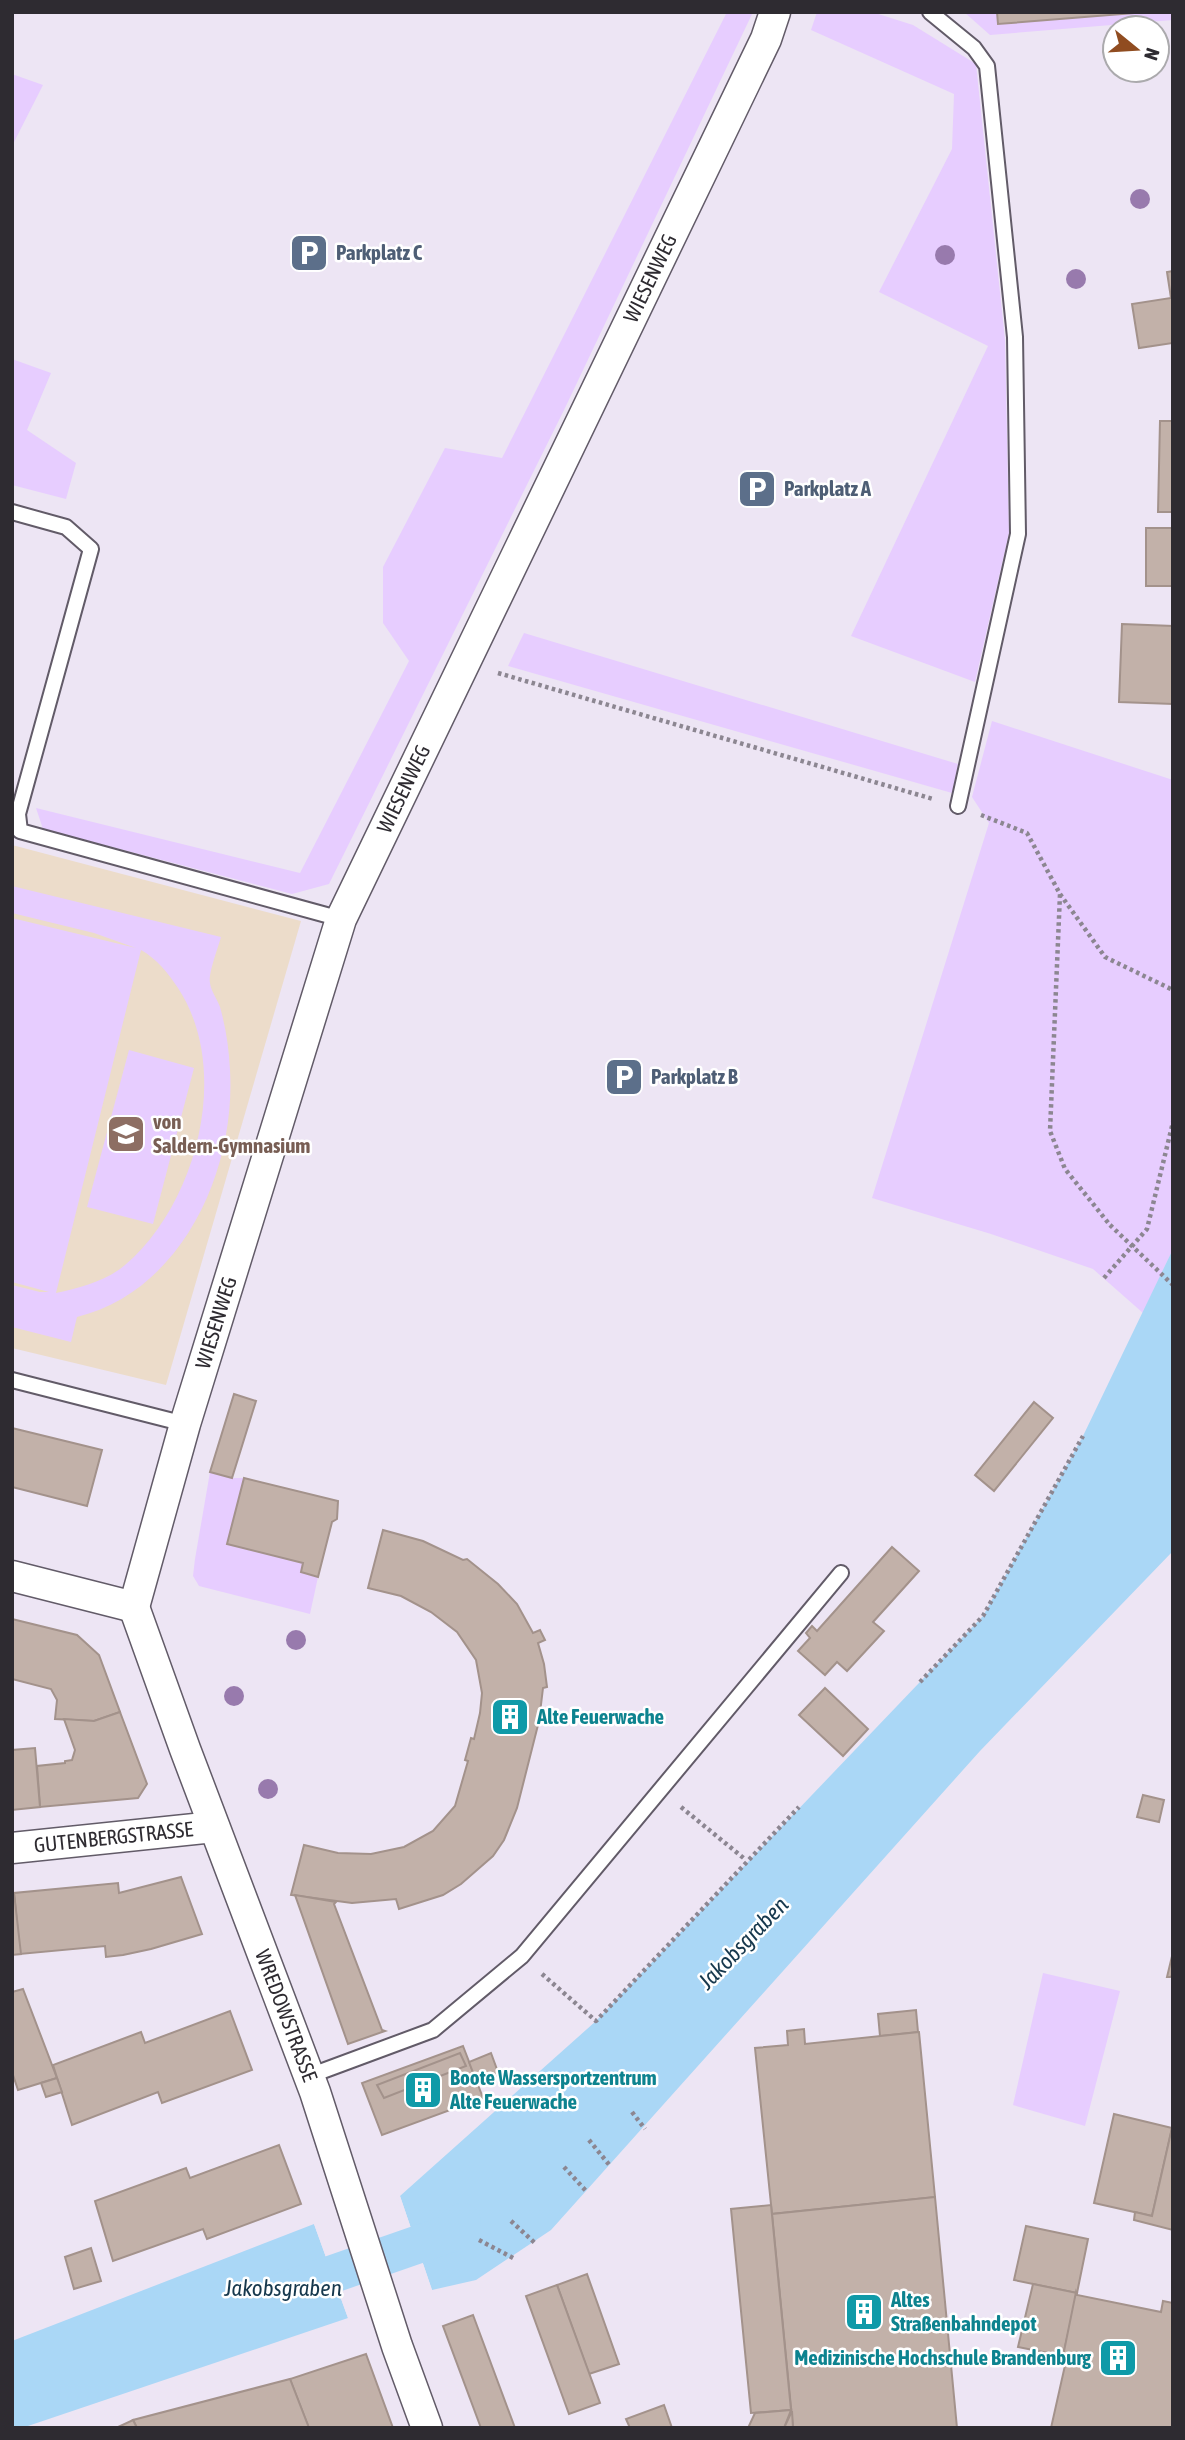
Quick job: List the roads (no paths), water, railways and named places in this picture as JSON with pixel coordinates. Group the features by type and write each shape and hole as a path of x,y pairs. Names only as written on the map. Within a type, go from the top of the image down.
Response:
{"street":[{"name":"WIESENWEG","path":"134,1607 185,1424 341,919 766,39 775,12"},
{"path":"12,1576 134,1607"},
{"name":"WREDOWSTRASSE","path":"134,1607 309,2076 397,2346 427,2428"},
{"name":"GUTENBERGSTRASSE","path":"12,1848 214,1827"}],"lane":[{"path":"930,12 974,48 987,66 1014,337 1018,534 958,806"},
{"path":"12,512 66,527 91,549 18,814 20,831 341,919"},
{"path":"12,1380 185,1424"},
{"path":"309,2076 433,2030 522,1956 841,1573"}],"water":[{"path":"1173,1249 1173,1551 980,1751 551,2230 476,2280 432,2290 400,2196 596,2021 983,1616 1083,1436"},
{"name":"Jakobsgraben","path":"314,2224 348,2318 22,2428 12,2428 12,2341"}],"waterway":[{"name":"Jakobsgraben","path":"284,2291 448,2234 462,2222"}],"place":[{"name":"Parkplatz C","path":"309,253"},
{"name":"Parkplatz A","path":"757,489"},
{"name":"Parkplatz B","path":"624,1077"},
{"name":"von Saldern-Gymnasium","path":"126,1134"},
{"name":"Alte Feuerwache","path":"510,1717"},
{"name":"Boote Wassersportzentrum Alte Feuerwache","path":"423,2090"},
{"name":"Altes Straßenbahndepot","path":"864,2312"},
{"name":"Medizinische Hochschule Brandenburg","path":"1118,2358"}]}
